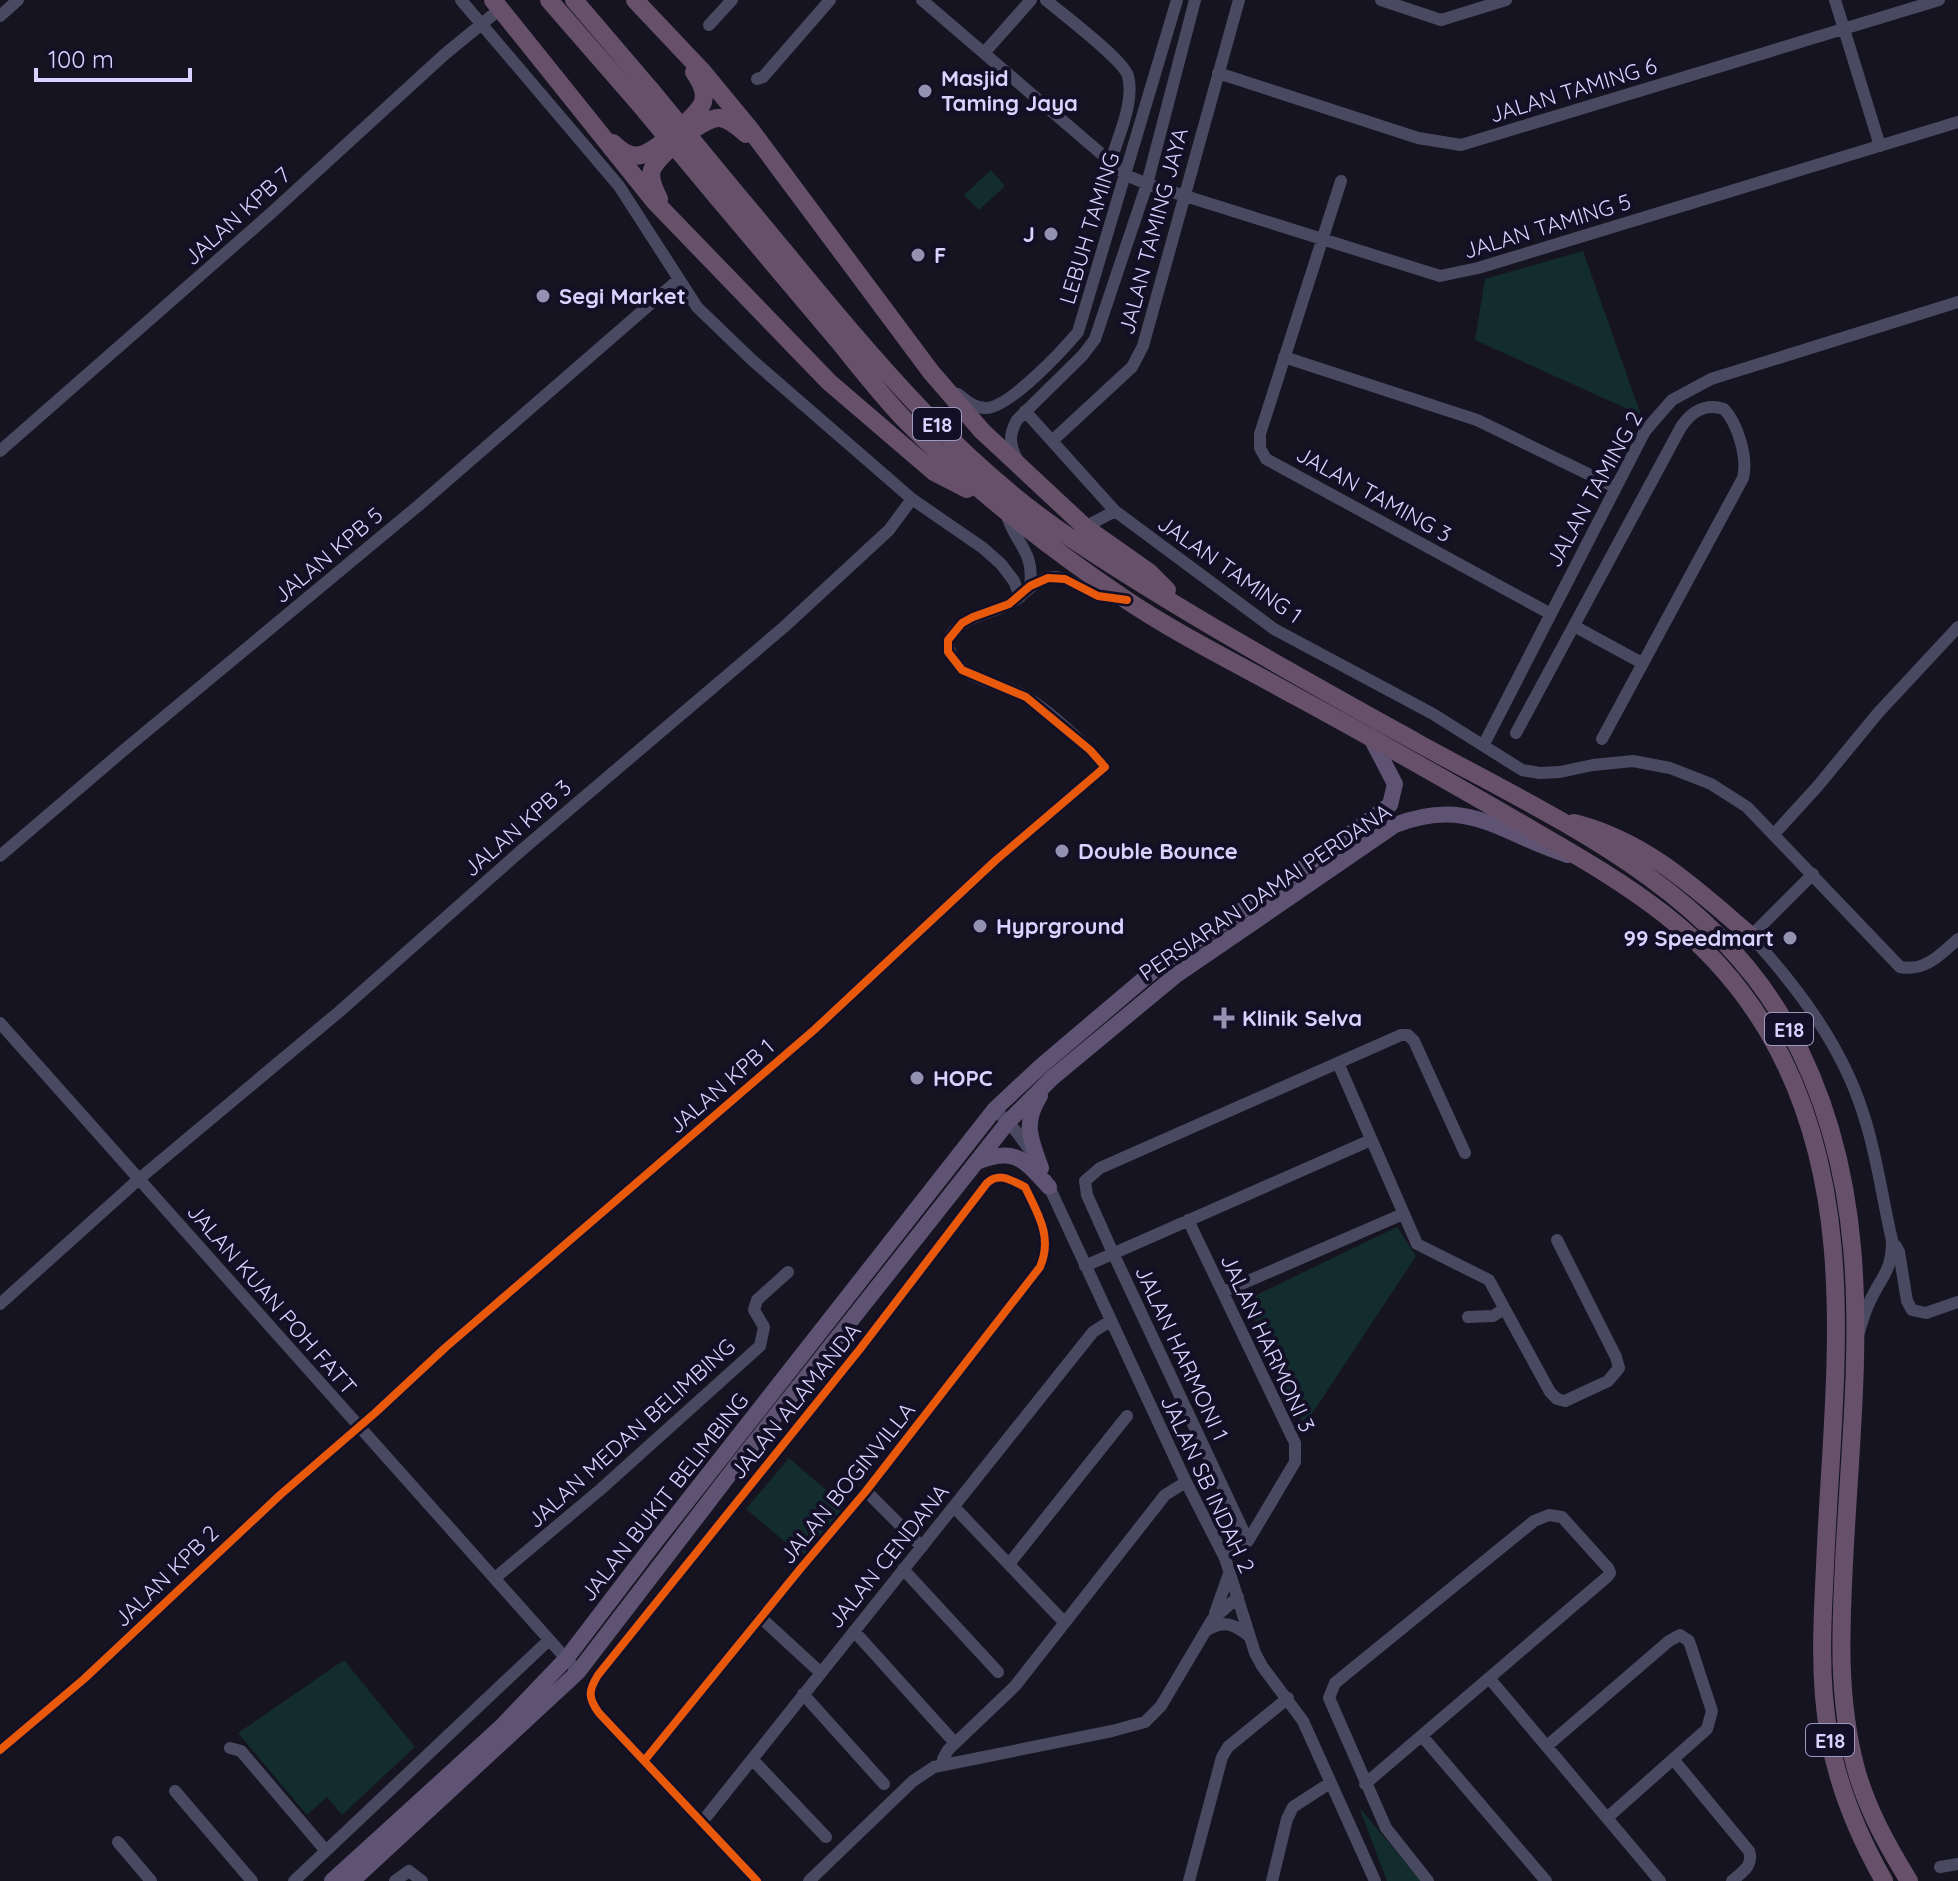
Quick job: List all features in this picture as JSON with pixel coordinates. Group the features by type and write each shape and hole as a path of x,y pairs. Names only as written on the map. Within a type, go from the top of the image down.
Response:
{"highway":[{"name":"E18","path":"549,0 643,94"},
{"name":"E18","path":"574,0 643,94 899,414 985,496 1127,600 1175,631 1370,736 1633,888 1681,926 1711,955 1767,1029 1790,1074 1817,1148 1827,1194 1835,1264 1837,1336 1822,1625 1824,1700 1847,1806 1884,1881"},
{"path":"635,0 703,72 931,372 982,431 1085,527 1149,572 1189,612"},
{"path":"496,4 655,202 829,382 934,472 985,496"},
{"path":"593,123 619,149 629,155 640,155 654,148 696,113 704,100 703,86 665,31"},
{"path":"677,224 658,198 652,182 652,169 703,121 718,117 731,122 767,154"},
{"name":"E18","path":"724,192 913,401 1016,497 1072,539 1189,612 1556,818 1642,871 1692,910 1725,941 1761,984 1808,1065 1836,1144 1847,1191 1855,1263 1857,1336 1841,1625 1843,1697 1853,1758 1865,1797 1876,1824 1909,1881"},
{"path":"1556,818 1606,831 1634,845 1699,891 1751,936"},
{"path":"1867,1849 1873,1881"}],"main road":[{"name":"PERSIARAN DAMAI PERDANA","path":"995,1109 1165,961 1383,812 1394,796 1395,784 1370,736"},
{"name":"PERSIARAN DAMAI PERDANA","path":"1008,1122 1052,1078 1175,976 1395,825 1416,817 1459,813 1480,818 1547,849 1584,860"},
{"path":"1041,1168 1030,1136 1029,1122 1033,1107 1052,1078"},
{"name":"JALAN BUKIT BELIMBING","path":"332,1881 501,1727 566,1659 995,1109"},
{"name":"JALAN BUKIT BELIMBING","path":"352,1881 578,1672 739,1462 1008,1122"},
{"path":"977,1162 996,1154 1012,1155 1025,1161 1049,1187"}],"street":[{"path":"0,16 18,0"},
{"path":"461,0 619,186 697,307 752,360 912,499 983,548 1014,581 1020,597 1030,586 1056,577 1098,596 1127,600"},
{"path":"709,25 732,0"},
{"path":"757,79 763,77 830,0"},
{"name":"JALAN TAMING 5","path":"922,0 1126,175 1440,276 1456,274 1958,122"},
{"path":"984,53 1031,0"},
{"path":"1046,0 1119,63 1129,78 1128,99 1111,161"},
{"name":"LEBUH TAMING","path":"931,372 972,405 988,408 1012,395 1069,343 1084,317 1177,0"},
{"name":"LEBUH TAMING","path":"1024,472 1011,448 1010,432 1025,411 1083,355 1095,339 1147,184 1195,0"},
{"name":"JALAN TAMING JAYA","path":"1052,441 1132,367 1143,346 1239,0"},
{"path":"1381,0 1441,20 1506,0"},
{"path":"1835,0 1880,146"},
{"name":"JALAN TAMING 6","path":"1218,73 1418,138 1461,145 1939,0"},
{"name":"JALAN KPB 7","path":"0,451 269,215 481,23 496,4"},
{"name":"JALAN TAMING 3","path":"1341,181 1260,434 1260,448 1266,459 1549,613"},
{"name":"JALAN KPB 5","path":"0,856 411,512 678,280"},
{"name":"JALAN TAMING 2","path":"1484,744 1615,487 1652,422 1672,400 1711,379 1958,302"},
{"path":"1284,357 1477,420 1615,487"},
{"path":"1516,733 1689,416 1704,407 1724,409 1734,423 1746,468 1743,478 1602,739"},
{"name":"JALAN TAMING 1","path":"1025,411 1115,511 1274,629 1484,744 1522,770 1540,773 1633,761 1670,768 1711,784 1747,807 1775,833 1900,967 1913,969 1956,945"},
{"name":"JALAN KPB 3","path":"0,1304 139,1179 340,1011 523,849 791,621 889,530 912,499"},
{"path":"1085,527 1115,511"},
{"path":"1006,513 1011,531 1030,559 1030,586"},
{"path":"1581,554 1606,566"},
{"name":"JALAN KPB 1","path":"358,1428 446,1347 814,1030 996,860 1105,767 1090,750 1026,697 962,670 948,652 948,640 962,623 1020,597"},
{"path":"1574,626 1642,663"},
{"path":"1775,833 1878,713 1958,627"},
{"path":"1813,874 1751,936 1791,980 1841,1059 1863,1111 1892,1240 1899,1252 1907,1301 1912,1310 1921,1314 1958,1302"},
{"name":"JALAN KUAN POH FATT","path":"0,1023 578,1672"},
{"path":"1465,1153 1414,1041 1408,1035 1401,1035 1338,1063 1417,1244 1489,1280 1550,1392 1557,1399 1565,1401 1608,1381 1619,1368 1557,1240"},
{"name":"JALAN HARMONI 1","path":"1248,1541 1113,1253 1087,1195 1085,1181 1100,1168 1338,1063"},
{"name":"JALAN SB INDAH 2","path":"995,1109 1025,1143 1041,1168 1110,1321 1227,1564 1249,1636 1262,1666 1303,1721 1375,1881"},
{"path":"1085,1266 1371,1140"},
{"name":"JALAN ALAMANDA","path":"644,1761 590,1700 590,1688 598,1675 860,1349 987,1183 1003,1177 1025,1187 1038,1215"},
{"path":"1038,1215 1058,1206"},
{"path":"1223,1292 1403,1214"},
{"name":"JALAN BOGINVILLA","path":"644,1761 866,1491 1040,1267 1047,1252 1038,1215"},
{"name":"JALAN HARMONI 3","path":"1188,1220 1295,1443 1295,1462 1248,1541 1227,1564"},
{"path":"1857,1336 1870,1301 1888,1271 1892,1240"},
{"name":"JALAN MEDAN BELIMBING","path":"495,1578 601,1489 760,1346 764,1327 754,1310 757,1300 788,1272"},
{"path":"1882,1281 1889,1278 1904,1285"},
{"path":"1468,1317 1493,1316 1504,1309"},
{"name":"JALAN CENDANA","path":"702,1822 1093,1332 1110,1321"},
{"path":"1009,1564 1127,1416"},
{"name":"JALAN KPB 2","path":"0,1750 84,1679 232,1538 358,1428"},
{"path":"943,1765 943,1759 955,1743 1015,1686 1165,1495 1186,1482"},
{"path":"866,1491 922,1547"},
{"path":"954,1507 1064,1622"},
{"path":"1365,1784 1610,1573 1603,1561 1562,1517 1554,1515 1534,1521 1335,1683 1329,1698 1365,1784 1386,1828 1428,1881"},
{"path":"809,1881 924,1772 943,1765 1145,1722 1161,1706 1209,1625 1227,1564"},
{"path":"903,1569 998,1672"},
{"path":"1209,1625 1238,1597"},
{"path":"760,1617 821,1673"},
{"path":"1209,1625 1226,1623 1249,1636"},
{"path":"854,1631 955,1743"},
{"path":"1547,1746 1669,1641 1680,1635 1685,1636 1712,1711 1707,1729 1608,1817"},
{"path":"294,1881 549,1640"},
{"path":"1489,1678 1660,1881"},
{"path":"803,1694 884,1784"},
{"path":"1189,1881 1222,1757 1228,1747 1288,1698"},
{"path":"1422,1736 1546,1881"},
{"path":"230,1748 241,1751 326,1851"},
{"path":"752,1759 826,1837"},
{"path":"1673,1759 1752,1857 1749,1866 1732,1881"},
{"path":"644,1761 757,1881"},
{"path":"1272,1881 1287,1819 1293,1807 1330,1783"},
{"path":"175,1791 252,1881"},
{"path":"118,1842 151,1881"},
{"path":"1940,1867 1958,1864"},
{"path":"395,1881 409,1871 422,1881"}],"green space":[{"path":"991,170 1005,186 979,210 964,195"},
{"path":"1583,251 1641,415 1475,340 1485,279"},
{"path":"1397,1227 1416,1256 1304,1426 1246,1300"},
{"path":"789,1458 845,1506 802,1556 746,1509"},
{"path":"344,1660 415,1747 342,1815 327,1797 307,1815 238,1733"},
{"path":"1359,1807 1421,1881 1387,1881"}],"cycle path":[{"path":"0,1750 84,1679 280,1495 446,1347 814,1030 996,860 1105,767 1090,750 1026,697 962,670 948,652 948,640 962,623 1009,604 1030,586 1048,578 1065,579 1098,596 1127,600"},
{"path":"644,1761 801,1568 866,1491 1040,1267 1044,1256 1044,1236 1039,1216 1025,1187 1001,1178 987,1183 860,1349 592,1686 591,1699 599,1713 757,1881"}],"place":[{"name":"Masjid Taming Jaya","path":"925,91"},
{"name":"J","path":"1051,234"},
{"name":"F","path":"918,255"},
{"name":"Segi Market","path":"543,296"},
{"name":"Double Bounce","path":"1062,851"},
{"name":"Hyprground","path":"980,926"},
{"name":"99 Speedmart","path":"1790,938"},
{"name":"Klinik Selva","path":"1224,1018"},
{"name":"HOPC","path":"917,1078"}]}
